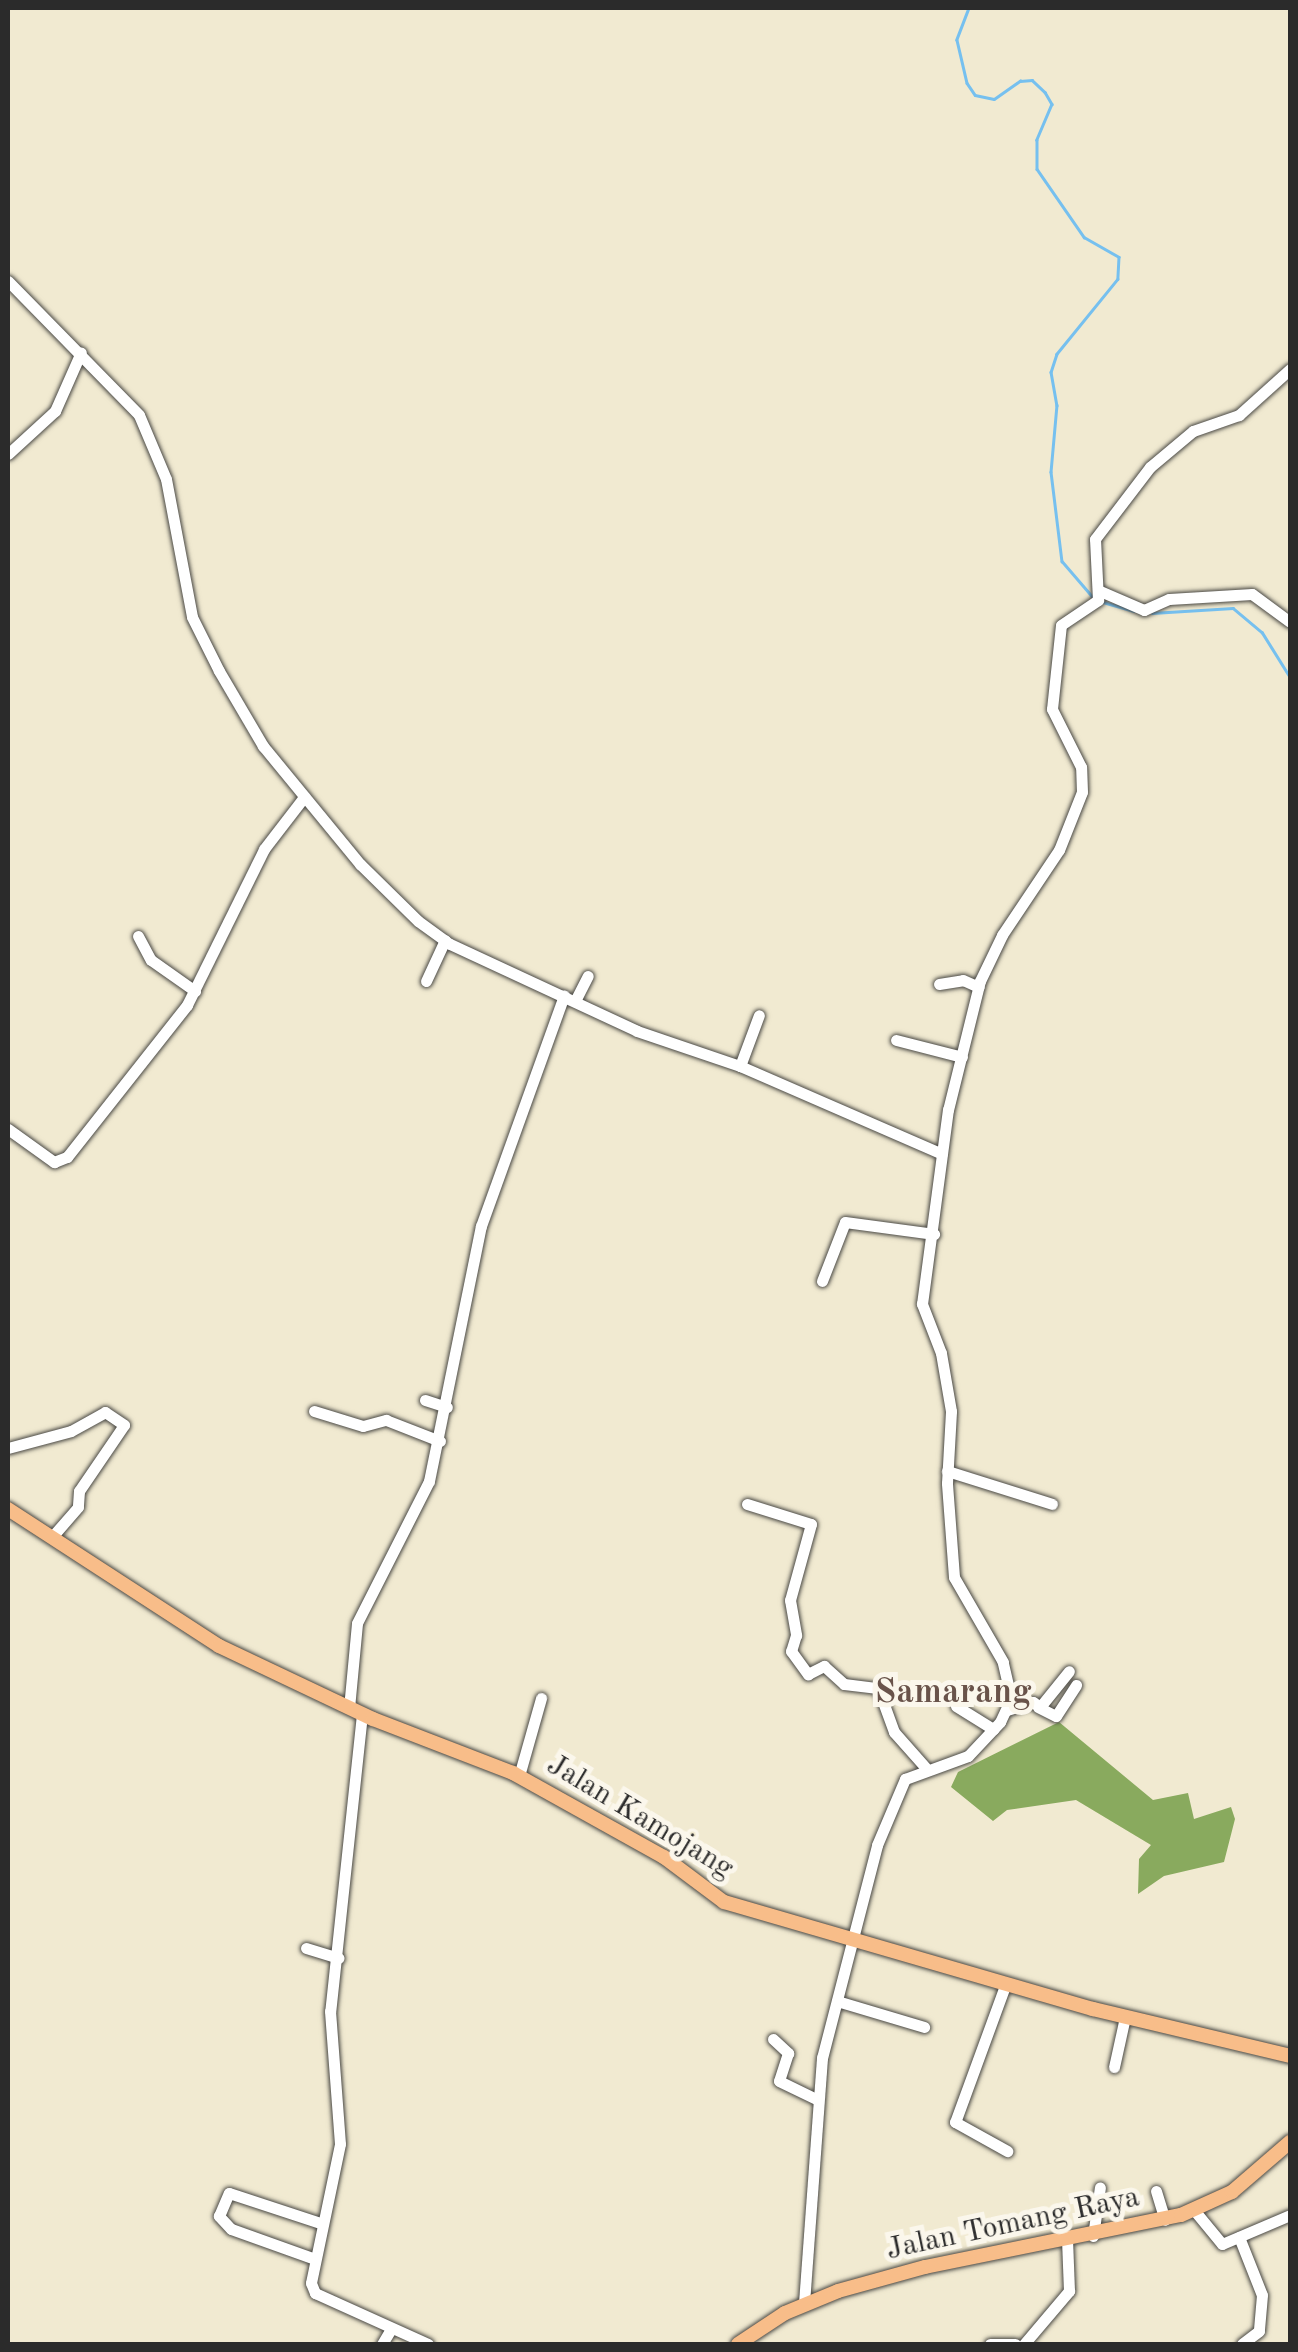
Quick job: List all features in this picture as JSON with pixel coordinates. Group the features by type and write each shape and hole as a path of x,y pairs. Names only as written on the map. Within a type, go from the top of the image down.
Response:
{"main road":[{"name":"Jalan Kamojang","path":"8,1509 202,1637 355,1711 519,1776 664,1857 724,1902 1125,2017 1290,2056"},
{"name":"Jalan Tomang Raya","path":"738,2344 804,2303 926,2266 1093,2236 1194,2210 1232,2192 1290,2142"}],"street":[{"path":"8,281 82,352 141,418 166,479 197,629 241,712 360,864 445,940 637,1031 740,1066 942,1154"},
{"path":"8,454 56,411 82,352"},
{"path":"1099,596 1095,538 1145,472 1186,434 1239,415 1290,370"},
{"path":"1099,596 1144,610 1169,599 1252,594 1290,622"},
{"path":"804,2303 816,2099 852,1940 898,1791 908,1775 965,1758 1007,1710 1011,1690 1003,1662 954,1577 948,1471 949,1396 922,1308 942,1154 979,987 1002,935 1059,850 1080,800 1082,768 1052,698 1061,625 1099,596"},
{"path":"8,1129 54,1162 64,1161 133,1080 195,991 264,849 304,796"},
{"path":"138,936 152,960 195,991"},
{"path":"426,980 445,940"},
{"path":"428,2344 316,2293 314,2259 340,2144 330,2012 339,1958 360,1614 410,1524 440,1441 481,1226 569,998 588,976"},
{"path":"939,984 963,980 979,987"},
{"path":"740,1066 758,1016"},
{"path":"896,1040 962,1056"},
{"path":"822,1281 845,1222 934,1234"},
{"path":"425,1400 447,1407"},
{"path":"314,1411 363,1426 386,1420 440,1441"},
{"path":"8,1448 67,1432 105,1412 124,1424 79,1491 78,1507 54,1536"},
{"path":"948,1471 1052,1504"},
{"path":"747,1504 811,1524 791,1594 796,1634 790,1651 810,1674 826,1666 844,1684 878,1688 894,1732 925,1767"},
{"path":"1038,1707 1069,1671"},
{"path":"1007,1710 1033,1702 1056,1716 1076,1685"},
{"path":"519,1776 541,1698"},
{"path":"956,1706 993,1729"},
{"path":"306,1948 339,1958"},
{"path":"1006,1984 959,2098 956,2122 1007,2152"},
{"path":"837,2001 924,2028"},
{"path":"1114,2067 1125,2017"},
{"path":"773,2039 788,2053 779,2081 816,2099"},
{"path":"1093,2236 1100,2187"},
{"path":"1156,2191 1165,2220"},
{"path":"314,2259 232,2230 218,2216 229,2194 320,2222"},
{"path":"1194,2210 1214,2242 1239,2237 1290,2215"},
{"path":"1239,2237 1262,2295 1260,2332 1242,2344"},
{"path":"990,2344 1020,2344 1068,2291 1067,2240"},
{"path":"382,2344 391,2329"}],"green space":[{"path":"1059,1722 1153,1800 1188,1793 1194,1819 1231,1807 1235,1819 1224,1862 1164,1876 1138,1894 1139,1859 1151,1845 1076,1800 1007,1810 993,1821 951,1787 958,1772"}],"waterway":[{"path":"969,8 957,40 967,83 975,95 994,99 1020,81 1032,80 1045,92 1052,104 1037,140 1037,169 1084,237 1119,257 1118,279 1057,354 1051,372 1057,405 1051,472 1062,561 1092,596"},
{"path":"1103,602 1134,611"},
{"path":"1152,613 1233,608 1262,632 1290,677"}],"district":[{"name":"Samarang","path":"953,1693"}]}
